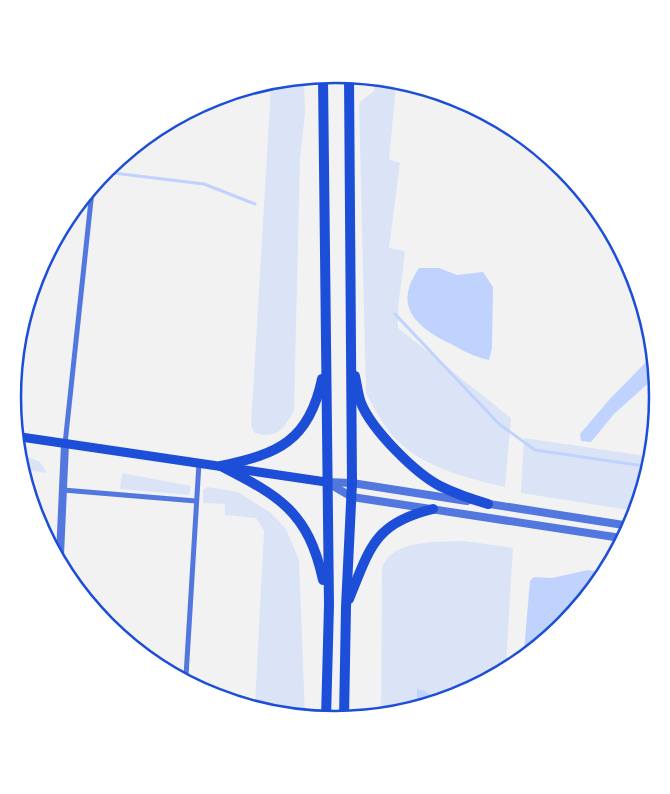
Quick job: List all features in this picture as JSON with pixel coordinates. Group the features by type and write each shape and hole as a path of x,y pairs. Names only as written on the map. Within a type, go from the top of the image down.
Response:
{"highway":[{"path":"323,84 326,482 329,605 326,711"},
{"path":"344,711 346,607 352,497 349,84"},
{"path":"221,466 267,454 298,434 310,418 317,402 326,356"},
{"path":"351,359 362,404 397,452 438,485 455,494 488,504"},
{"path":"221,466 274,496 297,518 311,538 318,555 329,605"},
{"path":"346,607 366,554 374,540 401,520 434,509"}],"main road":[{"path":"24,438 326,482"}],"street":[{"path":"60,549 66,444 91,200"},
{"path":"186,673 199,462"},
{"path":"326,482 352,483 621,525"},
{"path":"326,482 352,497 615,537"},
{"path":"63,490 196,501"}],"shaded area":[{"path":"304,85 305,113 300,159 294,410 283,427 274,434 262,435 255,433 251,426 271,90"},
{"path":"374,86 396,89 389,159 400,163 389,248 405,251 398,308 398,328 511,418 505,487 461,476 433,465 407,449 387,429 366,393 359,103 374,91"},
{"path":"524,438 643,456 628,510 521,493"},
{"path":"27,456 40,462 47,473 30,470"},
{"path":"122,473 191,486 189,495 120,489"},
{"path":"207,487 238,492 271,513 286,529 299,560 305,709 255,700 264,531 256,518 225,515 225,504 203,503 203,490"},
{"path":"464,541 513,548 506,660 455,687 416,700 381,707 382,569 387,559 395,552 405,547 429,542"}],"water":[{"path":"419,268 439,268 457,275 483,272 493,287 492,348 489,360 459,348 437,336 418,322 408,304 408,293 411,281"},
{"path":"647,362 648,383 614,414 591,442 581,441 580,434 609,400"},
{"path":"588,570 596,572 557,619 524,647 530,581 534,577 552,578"},
{"path":"417,689 425,691 431,696 417,700"}],"waterway":[{"path":"115,173 204,184 255,204"},
{"path":"395,314 499,424 535,450 641,466"}]}
